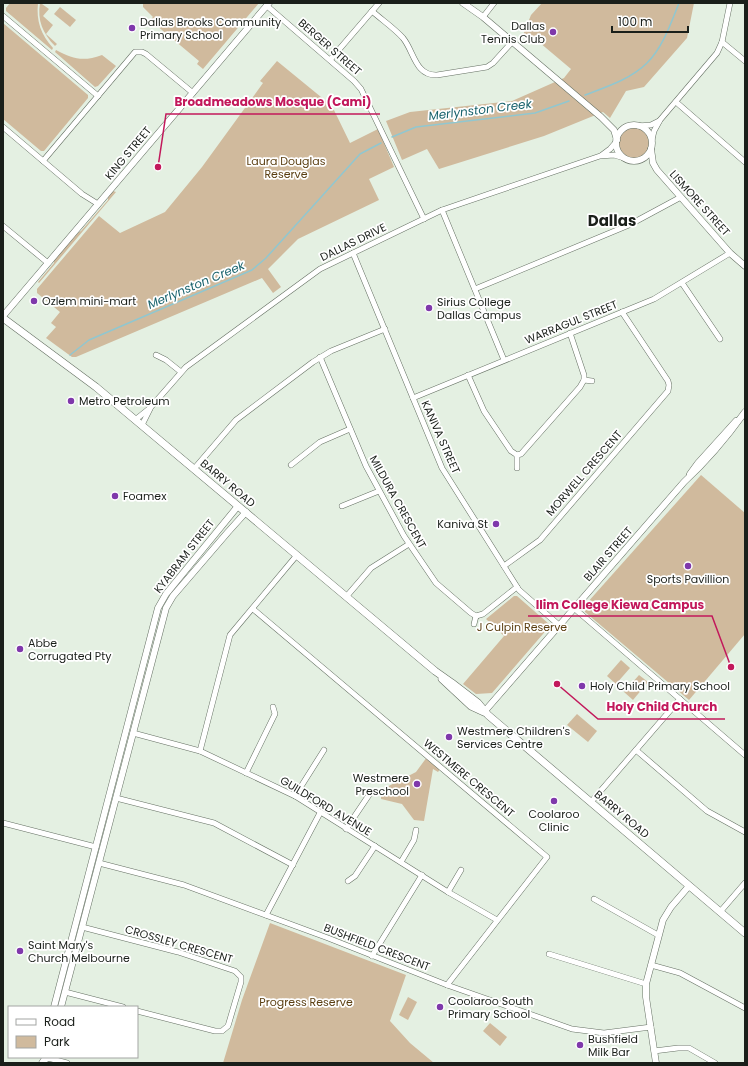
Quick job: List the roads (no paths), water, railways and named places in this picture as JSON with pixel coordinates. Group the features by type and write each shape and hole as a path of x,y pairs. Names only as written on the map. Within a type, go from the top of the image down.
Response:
{"main road":[{"name":"BARRY ROAD","path":"3,317 96,387 435,671 478,703 484,712 745,933"}],"street":[{"path":"330,60 379,3"},
{"path":"463,3 483,17 601,117 614,130 618,149 624,158 629,160 638,160 645,157 651,149 656,126 660,120 714,58 722,42 730,3"},
{"path":"483,17 494,3"},
{"name":"BERGER STREET","path":"268,4 361,89 424,219"},
{"name":"KING STREET","path":"3,317 268,4"},
{"path":"372,11 403,38 419,67 422,71 428,74 437,75 487,68 512,42"},
{"path":"3,16 98,96"},
{"path":"722,42 745,61"},
{"path":"43,160 133,54 139,51 146,54 193,93"},
{"path":"676,102 745,162"},
{"path":"601,117 616,126 627,127 635,125 651,125 660,120"},
{"path":"638,126 645,129 649,133 652,140"},
{"path":"3,127 96,206"},
{"path":"617,140 620,132 627,127"},
{"name":"DALLAS DRIVE","path":"600,156 610,149 617,140"},
{"name":"LISMORE STREET","path":"651,149 653,163 657,170 730,253 745,266"},
{"name":"DALLAS DRIVE","path":"135,420 150,408 181,372 316,272 442,210 600,156 614,155 624,158"},
{"name":"LISMORE STREET","path":"638,160 657,170"},
{"path":"475,289 629,225 681,197"},
{"path":"442,210 504,360"},
{"path":"3,226 48,263"},
{"name":"KANIVA STREET","path":"353,253 442,468 517,587 560,626"},
{"name":"WARRAGUL STREET","path":"413,398 659,296 730,253"},
{"path":"682,283 720,339"},
{"path":"622,312 669,384 676,383"},
{"path":"194,469 236,420 320,357 385,329"},
{"path":"517,455 523,452 580,387 584,380 583,370 570,333"},
{"path":"156,355 166,360 181,372"},
{"name":"MILDURA CRESCENT","path":"320,357 366,466 409,544 439,586 476,616"},
{"path":"468,375 484,410 511,451 517,455"},
{"path":"584,380 592,381"},
{"name":"MORWELL CRESCENT","path":"504,566 540,540 666,393 669,384"},
{"name":"DALLAS DRIVE","path":"142,425 150,408"},
{"name":"BLAIR STREET","path":"484,712 684,482 694,467 714,444 745,412"},
{"path":"291,465 320,442 350,429"},
{"path":"517,455 517,468"},
{"path":"342,506 379,491"},
{"name":"KYABRAM STREET","path":"54,1006 160,603 238,506"},
{"name":"KYABRAM STREET","path":"62,1006 166,608 170,600 246,512"},
{"path":"346,597 371,568 409,544"},
{"path":"200,751 230,635 297,555"},
{"path":"474,624 476,616 483,614 517,587"},
{"name":"WESTMERE CRESCENT","path":"253,609 547,856 447,985"},
{"path":"575,609 745,755"},
{"path":"154,623 162,625"},
{"path":"591,802 680,699"},
{"path":"246,772 275,714 273,707"},
{"path":"126,732 133,733"},
{"name":"GUILDFORD AVENUE","path":"133,733 200,751 295,796 448,892 497,920"},
{"path":"295,796 324,750"},
{"path":"636,750 708,811 745,832"},
{"path":"346,829 371,792"},
{"path":"116,798 214,823 293,865"},
{"path":"266,915 320,813"},
{"path":"3,823 96,847"},
{"path":"401,862 414,840 416,830"},
{"path":"348,881 355,876 374,846"},
{"path":"93,858 99,863"},
{"name":"KYABRAM STREET","path":"83,896 94,866 99,863"},
{"name":"BUSHFIELD CRESCENT","path":"99,863 184,885 447,985 572,1029 604,1033 651,1027"},
{"path":"448,892 461,870"},
{"path":"372,956 422,875"},
{"path":"720,912 745,883"},
{"path":"656,1063 646,997 646,984 664,916 689,886"},
{"path":"594,899 658,934"},
{"name":"CROSSLEY CRESCENT","path":"82,927 178,952 235,971 241,977 241,982 228,1026 222,1031 215,1031 138,1011"},
{"path":"71,942 78,944"},
{"path":"549,954 646,984"},
{"path":"651,965 680,973 745,1008"},
{"path":"65,992 119,1006"},
{"path":"654,1051 689,1048 714,1063"},
{"path":"42,1063 47,1059 67,1063"}],"waterway":[{"name":"Merlynston Creek","path":"585,95 610,86 641,69 658,50 670,27 679,3"},
{"name":"Merlynston Creek","path":"392,137 416,127 535,113 569,101"},
{"name":"Merlynston Creek","path":"70,355 89,340 252,270 266,258 360,154 381,143"}],"place":[{"name":"Dallas Brooks Community Primary School","path":"132,28"},
{"name":"Dallas Tennis Club","path":"553,32"},
{"name":"Broadmeadows Mosque (Cami)","path":"158,167"},
{"name":"Ozlem mini-mart","path":"34,301"},
{"name":"Sirius College Dallas Campus","path":"429,308"},
{"name":"Metro Petroleum","path":"71,401"},
{"name":"Foamex","path":"115,496"},
{"name":"Kaniva St","path":"496,524"},
{"name":"Sports Pavillion","path":"688,566"},
{"name":"Abbe Corrugated Pty","path":"20,649"},
{"name":"Ilim College Kiewa Campus","path":"731,667"},
{"name":"Holy Child Church","path":"557,684"},
{"name":"Holy Child Primary School","path":"582,686"},
{"name":"Westmere Children's Services Centre","path":"449,737"},
{"name":"Westmere Preschool","path":"417,784"},
{"name":"Coolaroo Clinic","path":"554,801"},
{"name":"Saint Mary's Church Melbourne","path":"20,951"},
{"name":"Coolaroo South Primary School","path":"440,1007"},
{"name":"Bushfield Milk Bar","path":"580,1045"}],"district":[{"name":"Dallas","path":"612,221"}],"park label":[{"name":"Laura Douglas Reserve","path":"286,167"},
{"name":"J Culpin Reserve","path":"522,627"},
{"name":"Progress Reserve","path":"306,1002"}]}
